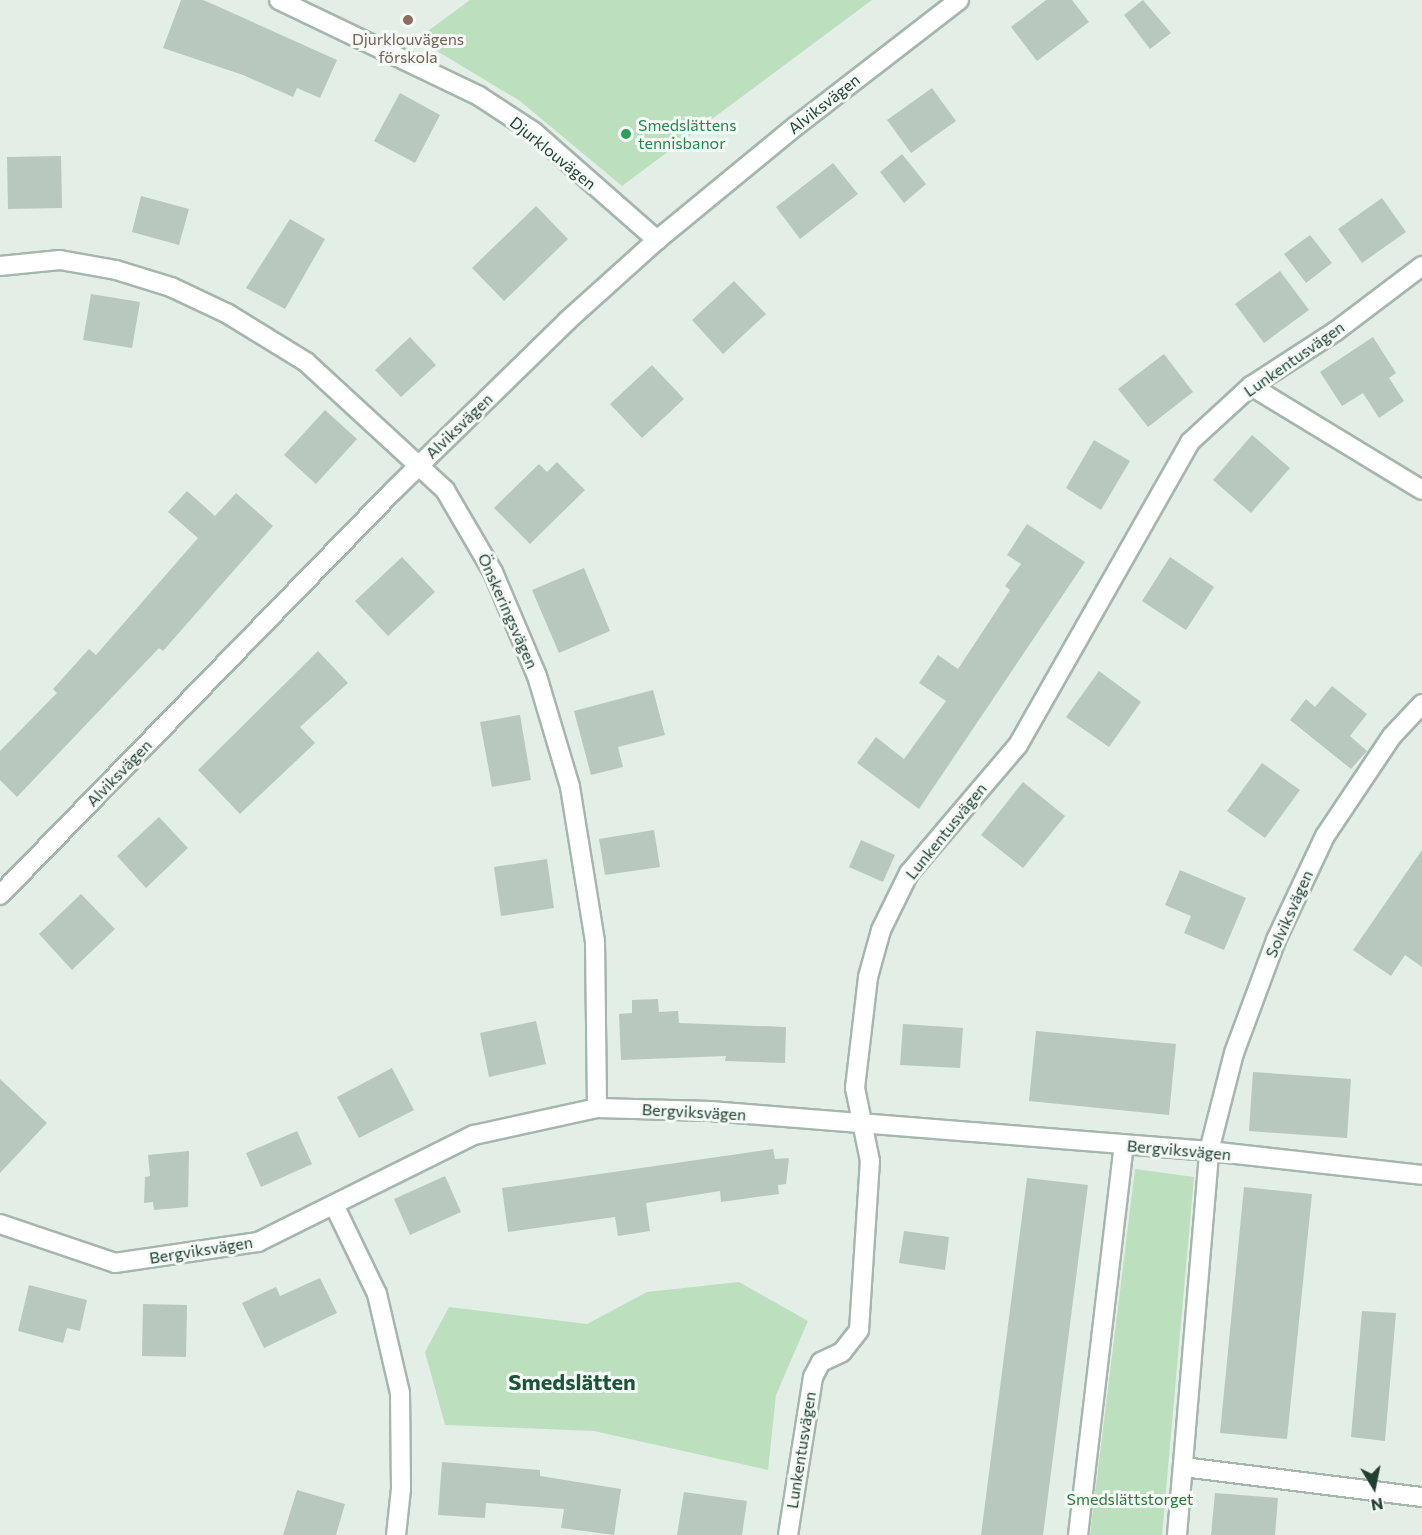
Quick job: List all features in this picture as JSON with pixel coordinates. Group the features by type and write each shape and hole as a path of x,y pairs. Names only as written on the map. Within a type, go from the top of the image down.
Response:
{"street":[{"name":"Djurklouvägen","path":"279,0 479,96 534,132 657,240"},
{"name":"Alviksvägen","path":"0,895 419,464 657,240 795,126 959,0"},
{"name":"Önskeringsvägen","path":"0,266 60,260 116,270 171,287 228,314 306,362 446,490 493,572 537,676 570,787 595,941 597,1108"},
{"name":"Lunkentusvägen","path":"789,1535 813,1377 821,1362 842,1352 859,1330 870,1161 860,1125 855,1088 868,977 881,930 909,873 1018,745 1191,442 1251,386 1335,331 1422,266"},
{"path":"1251,386 1422,490"},
{"name":"Solviksvägen","path":"1209,1151 1234,1053 1276,940 1295,898 1325,837 1392,736 1422,704"},
{"name":"Bergviksvägen","path":"0,1224 115,1263 258,1242 335,1207 474,1135 597,1108 710,1111 860,1125 1209,1151 1422,1175"},
{"path":"1078,1535 1124,1145"},
{"path":"1177,1535 1209,1151"},
{"path":"335,1207 377,1294 400,1393 401,1489 396,1535"},
{"path":"1184,1467 1422,1497"}],"green space":[{"name":"Smedslättens tennisbanor","path":"470,0 872,0 622,186 520,101 417,39"},
{"name":"Smedslättstorget","path":"1135,1169 1194,1177 1162,1535 1090,1535"},
{"path":"739,1282 808,1321 776,1395 768,1470 594,1431 445,1425 425,1352 449,1307 587,1324 647,1292"}],"building":[{"path":"181,0 203,0 337,60 320,98 297,88 293,97 243,75 163,48"},
{"path":"1046,0 1072,0 1089,22 1037,61 1011,27"},
{"path":"1143,0 1171,33 1150,49 1124,15"},
{"path":"932,88 956,121 911,153 887,120"},
{"path":"400,93 440,115 415,163 374,141"},
{"path":"902,154 926,184 904,203 880,172"},
{"path":"61,156 62,208 8,209 7,157"},
{"path":"833,163 858,194 800,239 776,207"},
{"path":"141,196 189,209 179,245 132,232"},
{"path":"1382,198 1406,232 1362,263 1338,229"},
{"path":"536,206 568,239 504,301 472,268"},
{"path":"290,219 325,239 285,309 246,288"},
{"path":"1310,235 1332,263 1306,283 1284,254"},
{"path":"1280,271 1309,310 1264,343 1235,304"},
{"path":"734,281 766,314 723,354 692,320"},
{"path":"91,294 140,302 132,348 83,340"},
{"path":"410,337 436,365 401,397 375,370"},
{"path":"1373,337 1396,373 1389,378 1404,401 1379,418 1363,393 1342,406 1320,372"},
{"path":"1164,354 1193,392 1148,427 1118,389"},
{"path":"652,365 684,399 642,438 610,404"},
{"path":"325,410 357,439 316,484 284,455"},
{"path":"1252,435 1290,468 1251,513 1213,480"},
{"path":"1094,440 1130,461 1101,510 1066,488"},
{"path":"557,462 585,490 530,544 494,508 539,464 547,472"},
{"path":"187,491 215,516 236,493 273,526 163,651 159,648 17,797 0,780 0,751 57,693 53,689 89,649 96,655 198,538 168,512"},
{"path":"1027,524 1085,562 919,809 857,763 876,737 904,759 946,701 919,683 938,655 958,669 1010,590 1005,586 1021,564 1007,555"},
{"path":"402,557 435,592 388,636 355,601"},
{"path":"1170,557 1214,587 1186,630 1142,601"},
{"path":"584,568 610,631 559,653 532,590"},
{"path":"318,651 348,683 300,727 315,743 240,814 198,770"},
{"path":"1099,671 1141,702 1109,747 1066,717"},
{"path":"1332,686 1367,714 1350,736 1367,751 1351,769 1290,720 1306,699 1315,707"},
{"path":"653,690 665,735 618,747 623,767 591,775 574,711"},
{"path":"520,715 531,780 492,787 480,722"},
{"path":"1262,763 1300,790 1265,838 1227,811"},
{"path":"1023,782 1065,816 1023,868 981,835"},
{"path":"159,817 188,848 146,888 117,856"},
{"path":"654,830 660,867 605,875 599,839"},
{"path":"861,840 895,855 883,882 849,867"},
{"path":"1422,850 1422,967 1405,955 1391,976 1353,950"},
{"path":"547,859 554,908 501,916 494,867"},
{"path":"1180,870 1246,898 1224,950 1184,933 1191,916 1165,905"},
{"path":"81,894 115,929 72,970 39,934"},
{"path":"658,999 659,1012 678,1011 679,1023 786,1027 785,1063 725,1061 726,1056 621,1060 619,1014 632,1013 632,1000"},
{"path":"536,1021 546,1064 489,1077 480,1033"},
{"path":"903,1024 963,1028 960,1068 900,1065"},
{"path":"1036,1031 1176,1044 1169,1115 1029,1101"},
{"path":"392,1068 414,1110 359,1138 337,1097"},
{"path":"1253,1072 1351,1079 1347,1138 1249,1131"},
{"path":"0,1079 47,1123 0,1173"},
{"path":"297,1131 312,1164 261,1187 246,1153"},
{"path":"773,1149 775,1159 789,1158 786,1184 778,1185 779,1194 721,1202 720,1191 646,1203 650,1231 618,1236 615,1217 508,1232 502,1188"},
{"path":"189,1151 188,1207 154,1210 153,1202 144,1203 145,1177 150,1176 148,1155"},
{"path":"445,1176 461,1212 410,1235 394,1199"},
{"path":"1027,1178 1088,1185 1043,1535 981,1535"},
{"path":"1244,1187 1312,1194 1287,1439 1220,1433"},
{"path":"904,1231 949,1237 945,1270 899,1263"},
{"path":"320,1278 337,1313 264,1348 242,1303 276,1287 280,1296"},
{"path":"29,1285 87,1300 80,1331 67,1328 63,1343 18,1331"},
{"path":"143,1304 187,1305 186,1357 142,1356"},
{"path":"1362,1311 1396,1313 1385,1441 1351,1437"},
{"path":"442,1462 540,1470 540,1476 621,1489 614,1535 561,1528 564,1509 486,1503 485,1518 438,1515"},
{"path":"297,1490 345,1504 336,1535 283,1535"},
{"path":"684,1492 747,1501 742,1535 677,1535"},
{"path":"1215,1493 1278,1498 1275,1535 1211,1535"}],"place":[{"name":"Djurklouvägens förskola","path":"408,20"},
{"name":"Smedslättens tennisbanor","path":"626,134"}],"district":[{"name":"Smedslätten","path":"572,1382"}]}
